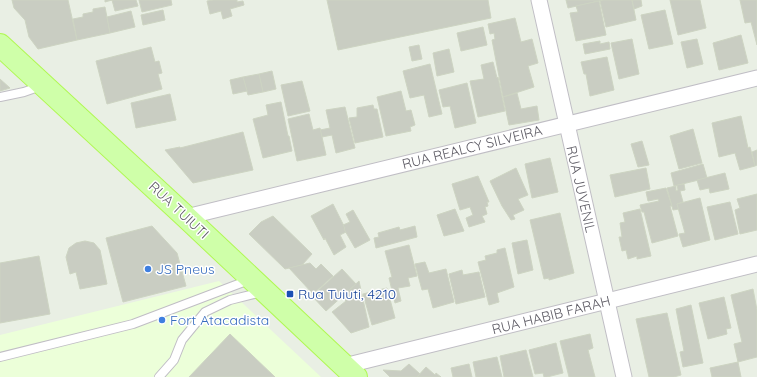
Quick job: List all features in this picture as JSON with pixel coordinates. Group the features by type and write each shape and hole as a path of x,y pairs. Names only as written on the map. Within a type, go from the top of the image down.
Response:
{"main road":[{"name":"RUA TUIUTI","path":"0,45 186,216 350,372"}],"street":[{"name":"RUA JUVENIL","path":"539,0 624,377"},
{"name":"RUA REALCY SILVEIRA","path":"186,216 757,78"},
{"name":"RUA HABIB FARAH","path":"350,372 607,301 757,264"}],"lane":[{"path":"0,97 24,92 43,85"},
{"path":"0,357 133,324 258,285"},
{"path":"159,377 174,360 182,340 206,312 258,285"}],"shaded area":[{"name":"Fort Atacadista","path":"219,281 321,377 0,377 0,335"}],"building":[{"path":"12,0 68,0 77,40 38,49 29,37 25,20 14,8"},
{"path":"112,0 136,0 138,6 115,11"},
{"path":"139,0 171,0 172,5 142,12"},
{"path":"237,0 237,2 243,1 244,5 230,9 232,16 223,19 221,11 210,14 207,1"},
{"path":"327,0 488,0 491,18 338,50"},
{"path":"566,0 603,0 568,8"},
{"path":"632,0 636,20 606,27 600,1"},
{"path":"632,0 641,0 642,6 634,9"},
{"path":"670,0 700,0 706,28 678,35"},
{"path":"740,0 757,0 757,45 751,22 745,23"},
{"path":"599,1 606,35 576,41 570,13 578,12 576,6"},
{"path":"105,7 110,33 77,40 73,19 83,17 83,14 93,12 93,9"},
{"path":"163,10 165,20 143,25 141,15"},
{"path":"665,10 673,44 649,49 641,15"},
{"path":"131,11 135,27 110,33 107,17"},
{"path":"515,18 521,42 532,39 538,63 528,66 534,87 503,97 492,40 495,39 494,33 490,34 488,24"},
{"path":"483,27 487,45 461,51 457,33"},
{"path":"741,35 748,63 719,70 713,43"},
{"path":"632,39 639,74 619,79 611,43"},
{"path":"697,39 703,64 687,68 681,42"},
{"path":"600,41 600,44 609,42 610,49 585,54 583,44"},
{"path":"419,45 422,59 412,61 409,47"},
{"path":"151,47 155,62 159,61 162,73 158,74 162,89 107,104 96,61"},
{"path":"449,49 454,72 437,76 433,53"},
{"path":"607,57 614,90 590,96 586,74 584,74 581,62"},
{"path":"493,62 497,78 498,77 505,111 478,117 470,81 484,79 481,65"},
{"path":"430,64 442,114 429,117 424,95 410,98 403,71"},
{"path":"272,71 276,89 263,92 259,74"},
{"path":"259,74 263,92 248,95 243,77"},
{"path":"243,77 247,91 233,94 230,80"},
{"path":"0,79 10,88 0,91"},
{"path":"302,81 310,111 288,116 281,85"},
{"path":"467,83 476,123 455,128 450,106 443,107 439,90"},
{"path":"401,91 406,111 411,110 415,125 410,127 411,131 386,136 377,97"},
{"path":"517,93 521,109 537,106 539,120 509,125 503,97"},
{"path":"170,94 176,120 136,128 131,103"},
{"path":"281,102 292,151 263,158 253,119 268,115 266,105"},
{"path":"373,105 374,109 377,109 383,137 355,143 349,118 357,117 357,108"},
{"path":"345,107 355,148 336,153 332,135 322,137 320,130 330,128 326,110"},
{"path":"309,114 313,130 320,128 326,155 297,161 288,119"},
{"path":"741,116 748,148 750,147 755,166 740,170 735,153 719,157 712,123"},
{"path":"693,129 702,163 679,169 670,136"},
{"path":"243,132 253,170 193,183 165,150 180,148"},
{"path":"642,141 649,165 638,167 631,144"},
{"path":"757,150 757,165 755,166 752,152"},
{"path":"550,158 558,192 532,198 525,164"},
{"path":"703,164 707,178 674,186 671,173"},
{"path":"516,168 528,195 518,199 524,210 513,215 515,219 511,220 502,206 490,181"},
{"path":"646,168 650,189 615,197 610,175"},
{"path":"725,173 729,189 710,193 709,188 700,190 697,180"},
{"path":"478,176 489,202 487,202 488,206 485,207 487,214 482,216 485,222 469,227 466,218 473,215 470,207 460,210 452,184"},
{"path":"684,184 685,190 680,191 683,202 677,204 679,209 673,210 667,188 676,186 676,191 678,190 677,185"},
{"path":"666,188 672,206 670,206 678,236 652,243 644,212 642,212 640,205 659,201 658,199 648,201 646,192"},
{"path":"757,194 757,230 740,234 735,210 740,208 737,199"},
{"path":"700,198 710,240 683,247 679,234 685,233 677,204"},
{"path":"730,202 738,234 715,240 707,207"},
{"path":"333,204 346,232 340,235 346,247 334,255 311,216"},
{"path":"455,209 464,231 444,236 437,215"},
{"path":"640,209 651,256 637,259 637,256 628,259 626,250 622,251 619,237 622,237 620,223 625,222 623,213"},
{"path":"353,210 370,240 355,248 343,225 350,222 346,214"},
{"path":"560,213 574,273 549,280 549,278 544,279 530,220"},
{"path":"273,216 312,254 302,265 285,269 249,234 261,222"},
{"name":"JS Pneus","path":"152,226 177,253 186,286 123,302 106,238"},
{"path":"415,226 417,237 376,248 374,238 379,237 378,233 399,227 400,230"},
{"path":"527,240 533,270 518,274 512,243"},
{"path":"85,241 94,243 100,250 107,284 80,289 76,272 70,274 66,257 69,248 76,243"},
{"path":"409,245 417,276 408,278 410,286 398,288 401,301 395,303 389,278 392,277 385,251"},
{"path":"505,248 514,287 497,293 499,302 489,305 478,262 486,260 485,256 497,253 497,250"},
{"path":"39,256 50,314 0,323 0,263"},
{"path":"425,262 429,273 446,269 454,302 433,308 428,289 422,290 415,264"},
{"path":"310,263 316,269 321,264 333,276 313,294 289,268"},
{"path":"342,269 356,284 326,311 312,296"},
{"path":"462,270 463,275 479,272 485,297 456,304 449,274"},
{"path":"359,281 369,327 351,333 332,312 346,301 344,299 347,297 344,295"},
{"path":"387,288 395,318 372,325 363,294"},
{"path":"753,289 757,310 757,357 738,362 734,344 742,342 731,295"},
{"path":"724,297 731,328 726,329 727,334 708,339 699,303"},
{"path":"691,305 703,363 683,367 680,352 684,351 676,309"},
{"path":"667,313 681,375 674,377 649,377 636,319"},
{"path":"230,334 275,377 189,377"},
{"path":"590,334 593,348 588,350 595,377 569,377 560,341"},
{"path":"556,343 563,373 547,377 544,377 543,373 535,374 529,350"},
{"path":"526,350 533,377 504,377 500,356"},
{"path":"497,357 502,377 476,377 473,362"},
{"path":"738,362 741,377 712,377 710,368"},
{"path":"409,364 420,374 417,377 390,377 383,370 401,371"},
{"path":"469,364 472,377 453,377 451,368"},
{"path":"426,367 435,375 436,373 441,377 417,377"}],"place":[{"name":"JS Pneus","path":"148,269"},
{"name":"Rua Tuiuti, 4210","path":"290,294"},
{"name":"Fort Atacadista","path":"162,320"}]}
